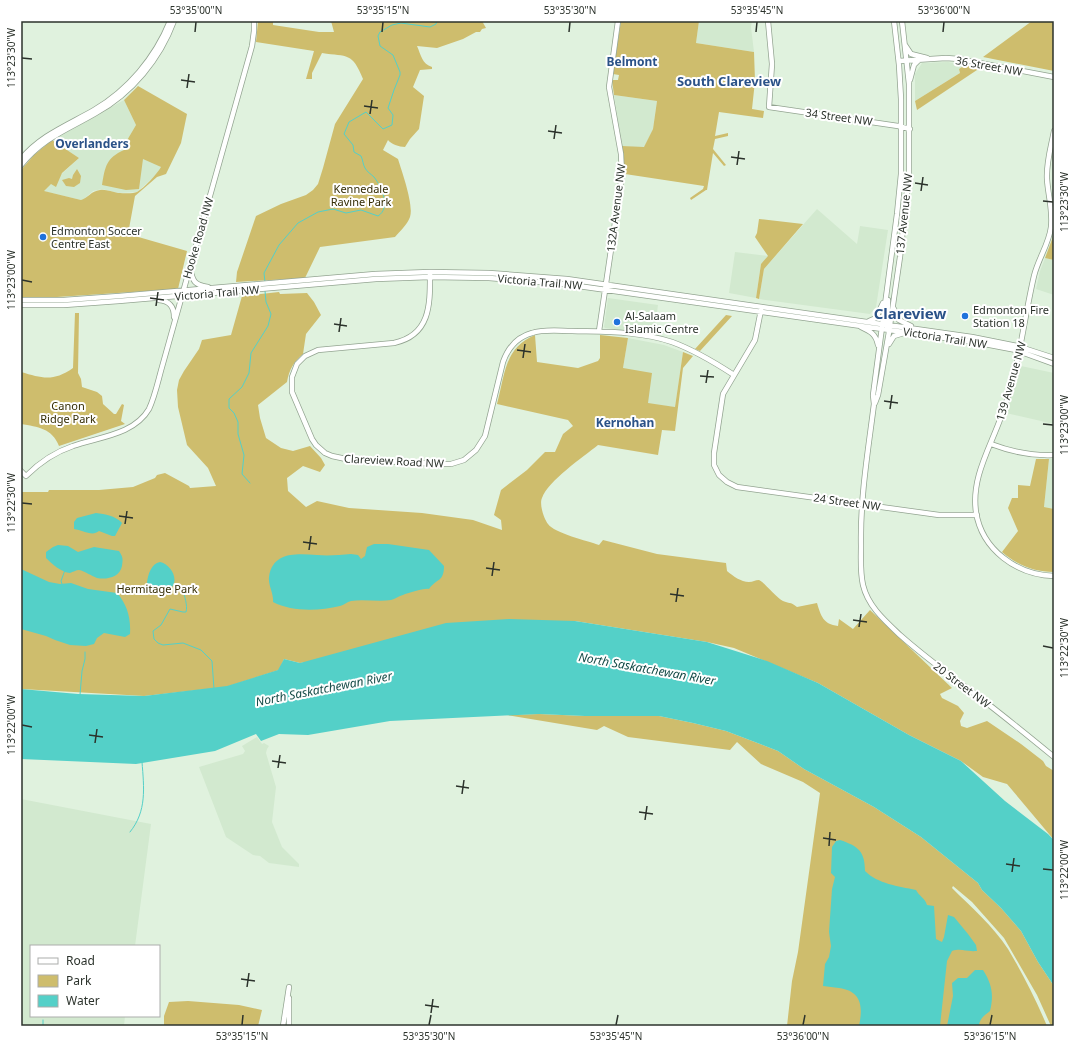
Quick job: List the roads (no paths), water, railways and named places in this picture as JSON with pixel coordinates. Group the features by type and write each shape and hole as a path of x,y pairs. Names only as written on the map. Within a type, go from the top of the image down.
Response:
{"street":[{"path":"21,159 32,147 49,134 95,109 115,96 126,86 140,71 154,52 170,21"},
{"path":"21,165 34,150 50,138 105,108 129,89 147,70 161,49 174,21"},
{"name":"Hooke Road NW","path":"21,471 26,476 35,467 51,456 72,446 126,429 142,418 149,409 252,46 254,21"},
{"name":"132A Avenue NW","path":"599,331 622,171 621,154 609,86 618,21"},
{"name":"34 Street NW","path":"768,21 772,64 768,107 902,126 910,129"},
{"name":"137 Avenue NW","path":"874,404 878,395 885,356 886,298 901,174 902,126 899,61 894,21"},
{"name":"137 Avenue NW","path":"874,608 866,593 861,575 862,505 874,404 873,395 878,350 893,304 909,173 909,84 902,21"},
{"path":"904,44 911,54 930,59"},
{"name":"36 Street NW","path":"899,61 946,58 965,60 1054,77"},
{"path":"909,84 914,65 919,60"},
{"name":"139 Avenue NW","path":"1054,132 1047,175 1052,215 1051,228 1035,273 1021,349 1009,395 977,482 975,497 977,515 984,534 998,553 1014,565 1026,571 1054,576"},
{"path":"190,267 192,278 195,282 201,286 219,288"},
{"path":"886,326 890,267"},
{"name":"Victoria Trail NW","path":"21,300 64,303 299,283 376,279 430,274 529,280 606,287 761,309 868,322 910,332 1021,349 1054,364"},
{"name":"Clareview Road NW","path":"430,274 428,315 422,325 412,336 394,343 314,351 305,356 295,367 292,377 292,392 312,439 325,453 346,459 437,464 451,464 464,460 476,450 485,436 503,362 508,351 514,343 527,334 537,332 599,331 642,335 670,342 697,353 734,375"},
{"name":"Victoria Trail NW","path":"21,305 151,298 219,288 252,287"},
{"path":"151,298 166,301 171,305 174,313 174,323"},
{"path":"868,322 876,318 886,298"},
{"path":"893,304 895,313 899,320 921,329"},
{"path":"734,375 755,340 761,309"},
{"name":"Victoria Trail NW","path":"761,309 856,325 921,329 988,339 1054,358"},
{"path":"856,325 873,334 877,341 878,350"},
{"path":"885,356 892,338 898,334 910,332"},
{"name":"24 Street NW","path":"734,375 727,386 722,399 714,453 714,465 721,478 727,482 737,487 862,505 939,515 977,515"},
{"path":"991,444 1026,454 1054,456"},
{"name":"20 Street NW","path":"874,608 882,618 923,655 987,703 1054,757"},
{"path":"283,1026 289,987 289,1026"}],"water":[{"path":"96,513 114,517 122,523 115,536 99,531 96,533 90,533 74,529 74,522 77,518"},
{"path":"374,544 388,544 429,550 444,566 443,575 429,589 412,592 391,600 351,601 340,606 315,610 289,608 273,602 269,577 275,562 281,558 302,554 351,554 358,555 361,559 365,556 367,547"},
{"path":"58,545 68,546 78,552 94,547 119,551 123,560 121,570 116,575 105,579 97,578 79,570 67,573 46,558 46,552"},
{"path":"160,562 164,563 170,568 174,576 174,583 172,587 168,589 152,589 147,583 148,576 154,565"},
{"path":"21,569 49,582 60,584 71,583 88,589 117,593 128,612 130,634 125,637 104,633 97,638 94,644 86,646 70,645 21,629"},
{"name":"North Saskatchewan River","path":"509,619 575,621 707,642 767,661 818,683 909,735 961,761 1005,801 1054,840 1054,986 1038,962 1021,931 1001,908 982,890 978,883 921,837 874,807 804,769 778,751 726,731 693,723 659,716 585,716 539,714 390,721 308,735 279,734 261,741 256,734 215,751 136,764 21,759 21,689 78,694 144,696 227,686 278,670 284,659 300,663 446,623"},
{"path":"840,840 856,847 859,850 864,859 865,871 870,875 882,882 916,890 927,905 934,906 936,939 942,942 948,915 954,917 976,945 977,951 952,951 947,961 940,1026 859,1026 861,1012 859,1001 856,996 847,990 823,986 825,964 829,957 831,946 829,932 832,889 835,877 831,873 832,847 836,841"},
{"path":"975,970 983,970 988,980 992,995 990,1011 981,1019 979,1026 947,1026 953,996 952,983 958,978 967,978"}],"waterway":[{"path":"265,282 264,273 279,245 298,223 318,212 333,209 346,213 361,210 378,216 382,212 385,203 380,186 366,169 361,156 354,152 353,145 344,134 349,122 366,112 383,129 392,125 393,115 388,108 400,72 393,55 380,46 378,36 380,32 392,25 401,23 430,27 436,24 437,21"},
{"path":"250,483 242,474 244,455 238,434 238,422 234,413 229,408 229,399 242,387 249,373 251,353 268,326 271,314 266,302 265,291"},
{"path":"62,584 61,581 65,570"},
{"path":"181,588 183,589 186,600 186,612 170,609 161,625 153,631 154,639 163,645 183,643 201,650 212,661 214,689"},
{"path":"80,695 85,652"},
{"path":"130,832 142,807 144,790 142,762"},
{"path":"43,1020 43,1026"}],"place":[{"name":"Edmonton Soccer Centre East","path":"43,237"},
{"name":"Edmonton Fire Station 18","path":"965,316"},
{"name":"Al-Salaam Islamic Centre","path":"617,322"}],"district":[{"name":"Belmont","path":"632,62"},
{"name":"South Clareview","path":"729,81"},
{"name":"Overlanders","path":"92,144"},
{"name":"Clareview","path":"910,314"},
{"name":"Kernohan","path":"625,423"}],"park label":[{"name":"Kennedale Ravine Park","path":"361,195"},
{"name":"Canon Ridge Park","path":"68,412"},
{"name":"Hermitage Park","path":"157,589"}]}
